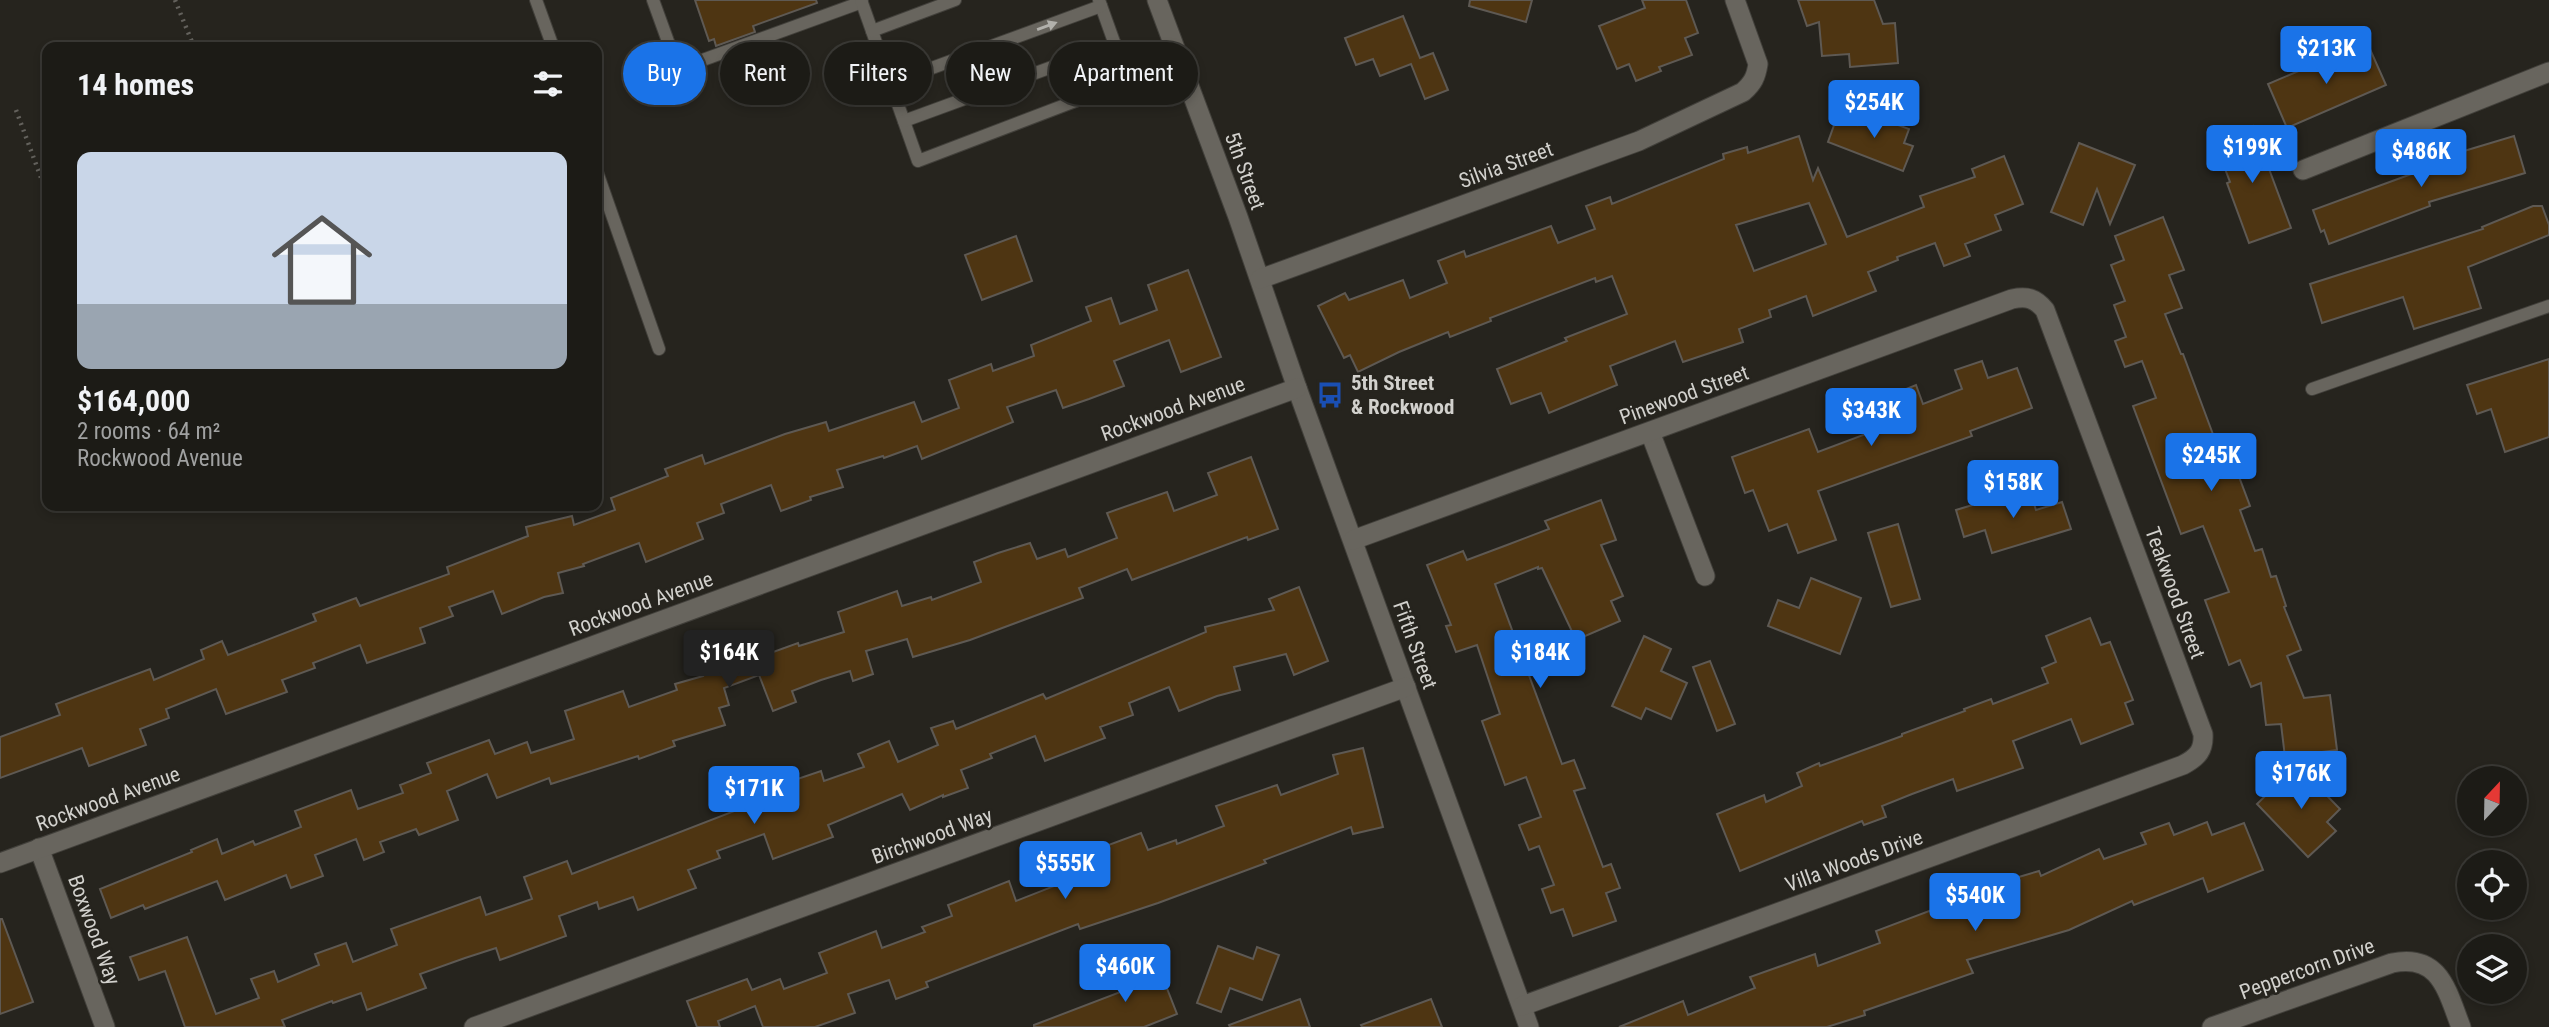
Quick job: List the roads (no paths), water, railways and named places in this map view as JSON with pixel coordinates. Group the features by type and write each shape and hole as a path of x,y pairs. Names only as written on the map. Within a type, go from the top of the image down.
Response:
{"street":[{"name":"5th Street","path":"1157,0 1260,279"},
{"name":"Silvia Street","path":"1260,279 1639,141 1743,92 1752,84 1758,64 1735,0"},
{"path":"2303,170 2549,72"},
{"name":"Fifth Street","path":"1260,279 1529,1027"},
{"name":"Pinewood Street","path":"1353,540 2012,299 2032,298"},
{"name":"Teakwood Street","path":"2032,298 2045,310 2203,734 2200,753"},
{"name":"Rockwood Avenue","path":"0,863 1297,388"},
{"path":"1650,432 1705,576"},
{"name":"Birchwood Way","path":"474,1027 1406,687"},
{"name":"Villa Woods Drive","path":"1522,1006 2183,765 2200,753"},
{"name":"Boxwood Way","path":"39,848 105,1027"},
{"name":"Peppercorn Drive","path":"2213,1027 2406,960 2418,962 2434,971 2446,985 2461,1027"}],"lane":[{"path":"536,0 551,42"},
{"path":"653,0 678,69 862,1 876,42"},
{"path":"872,31 955,0"},
{"path":"932,67 1100,3 1114,42"},
{"path":"904,121 1049,68"},
{"path":"899,105 918,161 1065,105"},
{"path":"602,186 659,349"},
{"path":"2312,390 2549,306"}],"place":[{"name":"5th Street & Rockwood","path":"1330,395"}]}
